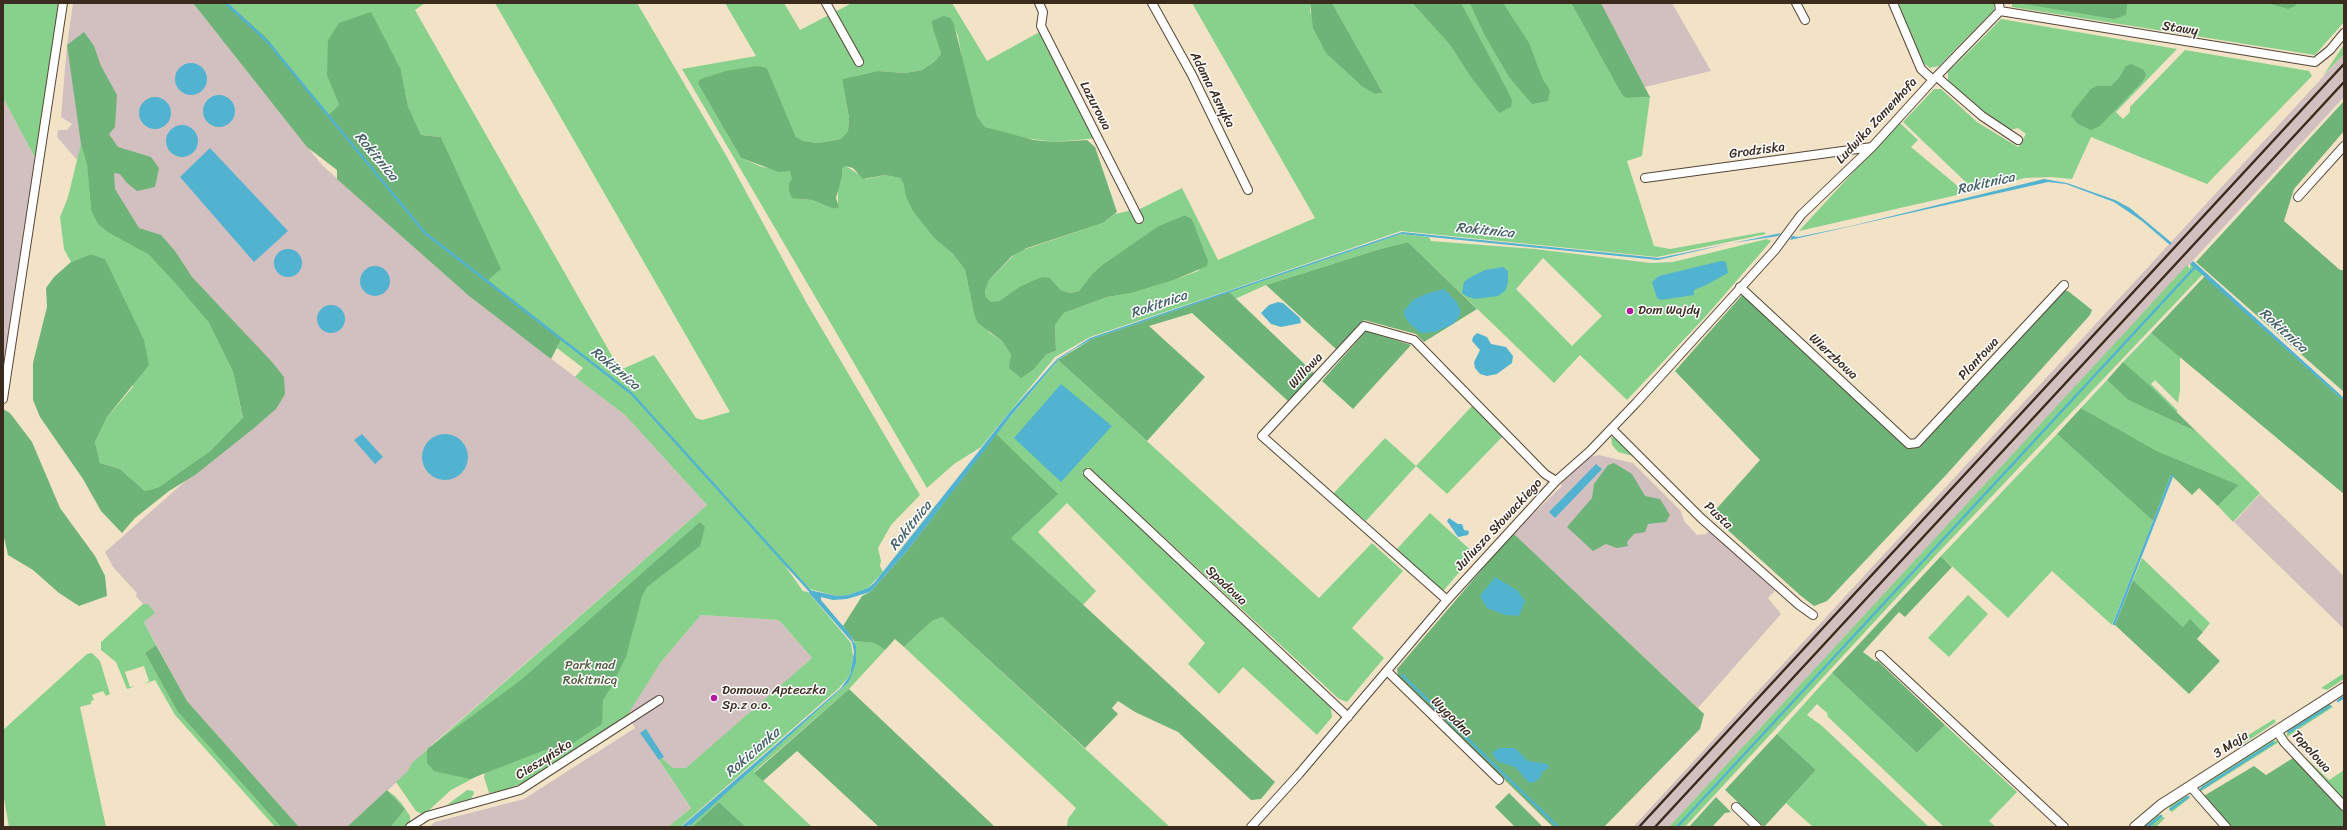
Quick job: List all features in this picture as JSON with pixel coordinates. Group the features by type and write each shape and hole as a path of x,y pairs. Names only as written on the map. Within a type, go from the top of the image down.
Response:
{"street":[{"path":"3,399 63,3"},
{"path":"826,3 859,62"},
{"name":"Lazurowa","path":"1038,3 1043,12 1041,26 1139,219"},
{"name":"Adama Asnyka","path":"1152,3 1192,75 1248,190"},
{"path":"1796,3 1805,20"},
{"path":"1893,3 1921,69 1935,78 1982,116 2018,140"},
{"name":"Ludwika Zamenhofa","path":"1775,250 1801,215 1872,147 2000,7"},
{"name":"Stawy","path":"2000,7 2315,62 2330,50 2344,33"},
{"path":"2298,197 2344,146"},
{"name":"Grodziska","path":"1645,178 1872,147"},
{"name":"Juliusza Słowackiego","path":"1251,827 1348,717 1447,600 1556,481 1612,429 1775,250"},
{"name":"Plantowa","path":"1909,444 1917,443 2064,285"},
{"name":"Wierzbowa","path":"1740,287 1909,444"},
{"name":"Willowa","path":"1447,600 1262,436 1364,326 1414,340 1545,474 1556,481"},
{"name":"Pusta","path":"1612,429 1701,518 1799,605 1814,615"},
{"name":"Spadowa","path":"1088,473 1348,717"},
{"path":"1880,655 2064,827"},
{"name":"Wygodna","path":"1387,671 1499,780"},
{"name":"3 Maja","path":"2135,827 2149,813 2344,688"},
{"name":"Cieszyńska","path":"410,827 427,816 520,790 659,700"},
{"name":"Topolowa","path":"2277,731 2284,742 2344,806"},
{"path":"2190,786 2226,827"},
{"path":"1736,807 1757,827"}],"shaded area":[{"path":"73,3 193,3 322,165 469,296 625,415 707,505 427,749 407,773 347,827 299,827 187,701 144,622 154,613 148,604 143,604 136,596 137,593 113,567 105,552 283,395 57,137 58,130 67,130 72,124 61,117 67,45"},
{"path":"1601,3 1672,3 1711,71 1645,87"},
{"path":"2344,54 2344,97 1669,827 1633,827"},
{"path":"3,98 39,165 7,369 3,363"},
{"path":"1599,455 1633,463 1681,511 1684,521 1697,535 1706,534 1710,530 1775,591 1768,598 1781,614 1698,708 1513,533 1562,486 1560,484 1590,457"},
{"path":"2260,494 2344,576 2344,629 2234,522"},
{"path":"701,615 779,620 812,658 686,769 673,768 662,758 659,760 691,808 668,827 429,827 435,822 524,799 635,728 627,714 661,662"}],"green space":[{"path":"3,3 63,3 39,165 3,98"},
{"path":"193,3 228,3 267,38 328,115 339,105 327,76 328,40 339,23 371,12 401,70 408,106 421,135 441,137 501,269 488,280 562,338 551,359 469,296 337,179 337,170 307,147"},
{"name":"Park nad Rokitnicą","path":"228,3 425,3 415,10 620,370 654,355 696,418 702,420 730,412 495,3 637,3 727,157 806,302 920,495 891,525 878,548 881,561 880,566 883,572 868,588 848,595 837,596 809,589 785,566 803,591 808,592 851,643 853,656 850,675 839,688 680,827 668,827 691,808 659,760 662,758 673,768 686,768 812,658 779,620 701,615 661,662 628,714 628,717 525,782 500,792 489,793 484,777 485,772 451,790 426,813 422,814 416,811 396,782 407,772 412,763 707,505 625,415 575,377 583,368 557,348 562,338 487,280 500,269 441,137 421,135 408,106 401,70 327,76 339,105 328,115 267,38"},
{"path":"725,3 784,3 800,30 852,3 952,3 987,61 1043,30 1099,138 1054,142 1018,137 985,127 977,116 963,64 958,36 950,18 933,29 941,54 935,61 922,70 905,73 878,71 842,79 849,118 848,131 841,139 819,143 802,141 796,137 767,68 698,84 741,158 762,167 790,171 801,199 812,200 834,209 838,207 838,189 842,177 842,167 846,166 866,179 885,175 900,178 903,181 906,197 935,239 953,254 965,270 974,314 990,333 1002,341 1011,355 1011,361 1034,369 1047,354 1056,351 1055,325 1064,313 1107,297 1132,293 1174,280 1198,271 1208,260 1192,219 1185,215 1158,226 1102,265 1092,274 1079,291 1070,293 1061,290 1050,278 1019,287 999,301 991,303 986,297 985,291 989,280 1017,252 1103,223 1115,214 1128,211 1134,206 1136,211 1182,188 1218,260 1315,218 1192,3 1310,3 1310,12 1375,94 1383,93 1332,3 1412,3 1450,45 1468,73 1510,95 1460,3 1571,3 1622,95 1626,98 1650,97 1642,156 1627,161 1654,246 1670,249 1764,232 1766,234 1657,257 1401,231 1090,337 1055,357 981,447 954,464 927,488 682,69 756,56"},
{"path":"1310,3 1332,3 1383,93 1375,94 1362,86 1326,53 1313,28"},
{"path":"1412,3 1461,3 1510,95 1512,101 1511,107 1499,113 1468,73 1450,45"},
{"path":"1470,3 1503,3 1529,43 1543,80 1550,90 1548,101 1532,104 1509,77 1484,34"},
{"path":"1571,3 1601,3 1650,97 1626,98 1622,95"},
{"path":"1900,3 1985,3 1994,4 1994,10 1939,66 1930,68 1923,63 1899,8"},
{"path":"2012,3 2344,3 2344,22 2315,55 2012,7"},
{"path":"2018,3 2127,3 2127,6 2126,15 2114,19"},
{"path":"2267,3 2296,3 2295,6 2288,9"},
{"path":"943,16 951,18 954,25 977,116 985,127 1034,140 1054,142 1087,140 1095,147 1117,212 1103,223 1027,248 1012,256 989,280 985,291 986,297 991,302 999,301 1019,287 1042,277 1050,278 1061,290 1070,293 1079,291 1092,274 1102,265 1158,226 1185,215 1192,219 1208,260 1207,266 1174,280 1132,293 1107,297 1064,313 1055,325 1056,351 1047,354 1034,369 1021,378 1009,368 1011,355 1002,341 978,323 974,314 965,270 953,254 935,239 913,211 906,197 903,182 900,178 885,175 863,179 853,168 846,166 842,168 842,177 836,198 839,207 834,209 812,200 792,198 789,191 789,184 792,179 790,171 779,172 741,158 698,84 699,80 726,71 757,66 767,68 796,137 803,141 819,143 841,139 848,131 849,118 842,79 878,71 905,73 922,70 935,61 941,54 932,21"},
{"path":"1998,18 1948,73 1945,71"},
{"path":"2001,19 2177,49 2116,112 2123,119 2130,112 2130,107 2185,50 2309,71 2312,76 2207,184 2091,137 2072,179 2051,177 2025,178 1975,191 1903,122 1934,89 1941,89 1977,122 2018,147 2026,134 2018,128 2010,130 1984,113 1948,81 1948,73"},
{"path":"84,32 94,46 101,66 117,95 115,127 109,134 118,147 151,157 159,168 155,187 137,191 127,183 120,174 114,173 115,189 139,228 161,235 175,251 192,277 272,362 284,377 285,394 276,409 195,475 169,491 135,518 122,533 101,511 83,479 40,417 33,400 33,363 47,307 46,288 54,277 71,262 91,254 105,259 144,340 149,365 107,417 95,442 100,463 120,469 145,491 159,487 210,451 243,418 233,372 209,323 178,286 149,255 109,233 98,224 91,210 87,164 81,144 67,45"},
{"path":"2344,42 2344,54 2323,76 2343,46"},
{"path":"2131,64 2144,70 2146,75 2143,81 2100,126 2091,130 2078,124 2071,116 2073,111 2091,89 2097,86 2111,86 2119,78 2126,66"},
{"path":"2344,101 2344,131 2294,189 2284,221 2340,270 2344,270 2344,392 2196,262"},
{"path":"1899,122 1918,140 1911,147 1966,193 1799,231"},
{"path":"81,144 87,161 91,210 109,233 149,255 178,285 209,323 233,372 243,419 210,451 159,487 145,491 120,469 100,463 95,442 107,417 133,387 112,276 105,259 91,254 71,262 64,249 60,217 68,197"},
{"path":"1401,234 1429,237 1431,241 1535,249 1651,263 1673,262 1767,239 1771,241 1706,316 1627,400 1580,355 1554,383 1408,242 1380,249 1266,285 1235,299 1229,292","holes":["1543,258 1602,316 1572,346 1516,289"]},
{"path":"1408,242 1477,309 1424,342 1416,334 1364,320 1337,350 1266,285 1380,249"},
{"path":"2190,264 2203,274 1937,554 1685,827 1669,827 2187,265 2190,269"},
{"path":"2205,276 2344,401 2344,494 2151,333"},
{"path":"2063,291 2068,291 2092,310 2090,315 1946,475 1827,601 1814,606 1711,515 1760,460 1675,371 1743,294 1909,449 1919,445"},
{"path":"1229,292 1315,374 1289,402 1192,313 1149,326 1205,377 1147,441 1058,360 1092,339"},
{"path":"1366,331 1411,345 1353,409 1322,381"},
{"path":"2151,333 2180,356 2180,390 2178,403 2155,380 2151,384 2178,411 2176,412 2123,362"},
{"path":"1058,360 1319,598 1372,543 1403,571 1352,628 1384,658 1347,702 1339,699 1088,467 1082,473 1331,708 1332,717 1317,735 1243,667 1219,694 1188,664 1205,643 1067,503 1038,532 1096,591 1083,605 1011,538 996,434"},
{"path":"2123,362 2197,432 2128,400 2107,380"},
{"path":"2107,380 2128,400 2197,432 2260,493 2233,522 2218,506 2239,485 2157,451 2081,408"},
{"path":"1472,406 1503,436 1447,494 1416,466"},
{"path":"2081,408 2157,451 2239,485 2218,506 2199,488 2192,495 2171,475 2153,521 2057,434"},
{"path":"3,409 10,413 32,442 60,508 95,556 105,576 107,596 79,606 59,593 33,570 8,555 3,533"},
{"path":"996,434 1058,494 1011,538 1275,782 1261,799 1251,800 1178,732 1135,712 1118,701 1112,708 1118,714 1085,748 942,617 932,621 904,647 895,639 885,650 875,643 854,641 843,626 862,596 870,592 907,551"},
{"path":"2057,434 2153,521 2112,625 2052,571 2008,618 1941,556"},
{"path":"1611,437 1614,438 1633,456 1618,452 1612,445"},
{"path":"1385,438 1416,466 1366,521 1333,494"},
{"path":"1614,463 1632,474 1645,496 1660,499 1670,515 1666,522 1648,524 1645,532 1634,534 1627,542 1628,546 1617,548 1606,544 1593,551 1567,527 1592,498 1594,484 1608,465"},
{"path":"1430,513 1475,554 1444,590 1440,590 1397,549"},
{"name":"Park nad Rokitnicą","path":"700,522 705,527 700,546 647,587 642,596 626,657 603,700 602,724 570,745 545,750 470,779 434,771 427,763 427,749 521,680"},
{"path":"1513,533 1704,714 1700,729 1604,827 1553,827 1398,676 1397,669"},
{"path":"1941,556 1952,567 1905,617 1899,612 1863,652 1875,661 1878,661 1945,725 1917,753 1832,673"},
{"path":"2142,558 2210,623 2203,632 2190,620 2183,627 2133,580"},
{"path":"2133,580 2183,627 2190,619 2203,632 2197,639 2220,661 2189,694 2115,625"},
{"path":"1968,595 1988,614 1949,657 1928,638"},
{"path":"143,604 148,604 155,613 144,622 156,645 145,653 177,711 281,827 275,827 175,715 155,680 144,684 149,681 144,666 125,672 130,687 136,686 127,689 116,662 101,650 101,642"},
{"path":"942,617 1170,827 1067,827 1068,819 1076,808 904,647 932,621"},
{"path":"854,641 876,643 885,650 849,689 754,772 812,827 746,827 719,802 692,827 688,827 849,682 856,658"},
{"path":"156,645 187,701 299,827 281,827 177,711 145,653"},
{"path":"92,653 100,661 110,694 106,696 103,691 92,695 94,700 91,701 91,704 80,707 106,827 9,827 3,793 3,730 87,654"},
{"path":"1832,673 1917,753 1945,725 2017,792 1989,821 1996,827 1944,827 1828,717 1827,713 1817,704 1807,715 1821,725 1928,826 1813,827 1786,803 1816,770 1777,734"},
{"path":"2344,673 2344,679 2327,690 2321,688"},
{"path":"849,689 995,827 879,827 797,751 763,781 754,773"},
{"path":"2329,704 2333,707 2287,737 2287,730"},
{"path":"2274,719 2276,722 2243,744 2239,741"},
{"path":"1777,734 1816,770 1764,827 1725,790"},
{"path":"2274,740 2279,742 2200,792 2202,784"},
{"path":"2293,758 2344,812 2344,827 2230,827 2202,797 2254,766 2266,775"},
{"path":"2306,758 2329,780 2344,770 2344,801 2304,760"},
{"path":"387,790 405,809 391,827 347,827"},
{"path":"467,790 473,791 474,793 471,799 447,805"},
{"path":"388,791 395,796 402,804 410,816 410,822 405,827 391,827 405,809"},
{"path":"1509,793 1543,827 1515,827 1495,807"},
{"path":"2187,796 2191,797 2172,812 2169,810 2170,805"},
{"path":"1716,797 1731,812 1725,813 1712,827 1689,827"},
{"path":"719,802 746,827 692,827"},
{"path":"2157,814 2165,818 2156,827 2140,827"}],"water":[{"path":"188,63 194,63 203,67 207,79 203,91 194,95 188,95 179,91 175,82 175,76 179,67"},
{"path":"216,95 222,95 232,102 235,111 234,117 228,124 222,127 216,127 206,120 203,114 203,108 210,98"},
{"path":"155,97 166,102 171,113 166,124 155,129 144,124 139,113 144,102"},
{"path":"179,125 185,125 195,132 198,141 197,147 191,154 185,157 179,157 169,150 166,144 166,138 173,128"},
{"path":"210,148 288,231 254,262 180,177"},
{"path":"2044,179 2067,183 2115,200 2130,208 2172,243 2170,245 2142,221 2114,202 2066,184 2048,182 1790,240 1792,236 1798,237 1851,226"},
{"path":"1402,232 1659,258 1730,243 1658,260 1401,234 1092,339 1074,349 1058,360 1010,417 907,551 870,592 847,599 833,600 821,597 821,600 849,633 856,646 856,663 849,682 691,825 681,827 841,688 850,675 854,652 852,642 809,593 809,590 837,596 848,595 868,588 874,583 1009,413 1057,359 1090,338"},
{"path":"1781,233 1778,236 1733,243"},
{"path":"288,249 298,253 302,263 298,273 288,277 278,273 274,263 278,253"},
{"path":"1721,261 1726,262 1728,273 1694,290 1694,295 1661,300 1657,298 1652,282 1659,276"},
{"path":"2193,261 2344,398 2344,401 2190,264"},
{"path":"375,266 381,267 389,275 389,287 381,295 375,296 369,295 361,287 360,281 361,275 369,267"},
{"path":"1503,267 1508,271 1508,283 1505,291 1498,296 1475,299 1462,293 1464,282 1469,278 1485,270"},
{"path":"1444,289 1456,301 1461,311 1459,317 1453,324 1435,332 1421,333 1410,324 1405,317 1404,311 1413,300 1426,294"},
{"path":"1278,302 1283,303 1300,318 1301,323 1281,327 1271,324 1261,313 1269,305"},
{"path":"331,305 337,306 341,309 344,313 344,325 341,329 337,332 331,333 325,332 321,329 318,325 317,319 318,313 321,309 325,306"},
{"path":"1477,333 1487,337 1491,344 1506,347 1513,356 1512,363 1497,374 1487,376 1480,374 1475,368 1474,362 1480,350 1472,341 1473,337"},
{"path":"1061,384 1112,426 1061,482 1014,438"},
{"path":"362,434 383,457 375,464 354,440"},
{"path":"440,434 450,434 458,438 464,444 468,452 468,462 464,470 458,476 450,480 440,480 432,476 426,470 422,462 422,452 426,444 432,438"},
{"path":"1596,464 1602,469 1555,518 1549,512"},
{"path":"1449,518 1458,524 1462,524 1464,530 1469,531 1468,535 1458,537 1447,521"},
{"path":"1495,577 1518,591 1525,601 1519,616 1505,615 1487,608 1480,596"},
{"path":"646,729 664,757 659,760 640,733"},
{"path":"1499,748 1515,748 1528,761 1547,764 1549,768 1543,771 1540,778 1535,782 1529,783 1515,767 1497,761 1492,753"}],"waterway":[{"name":"Rokitnica","path":"226,3 267,41 425,233 632,394 810,591"},
{"path":"1677,827 2196,266"},
{"path":"2114,624 2172,476"},
{"path":"1402,675 1558,827"},
{"path":"2338,701 2344,697"},
{"path":"2289,732 2330,706"},
{"path":"2201,789 2273,743"},
{"path":"2171,809 2188,797"},
{"path":"2147,827 2161,816"}],"railway":[{"path":"1639,827 2344,64"},
{"path":"1655,827 2344,82"}],"place":[{"name":"Dom Wajdy","path":"1630,311"},
{"name":"Domowa Apteczka Sp.z o.o.","path":"714,698"}],"water label":[{"name":"Rokicianka","path":"753,753"}]}
